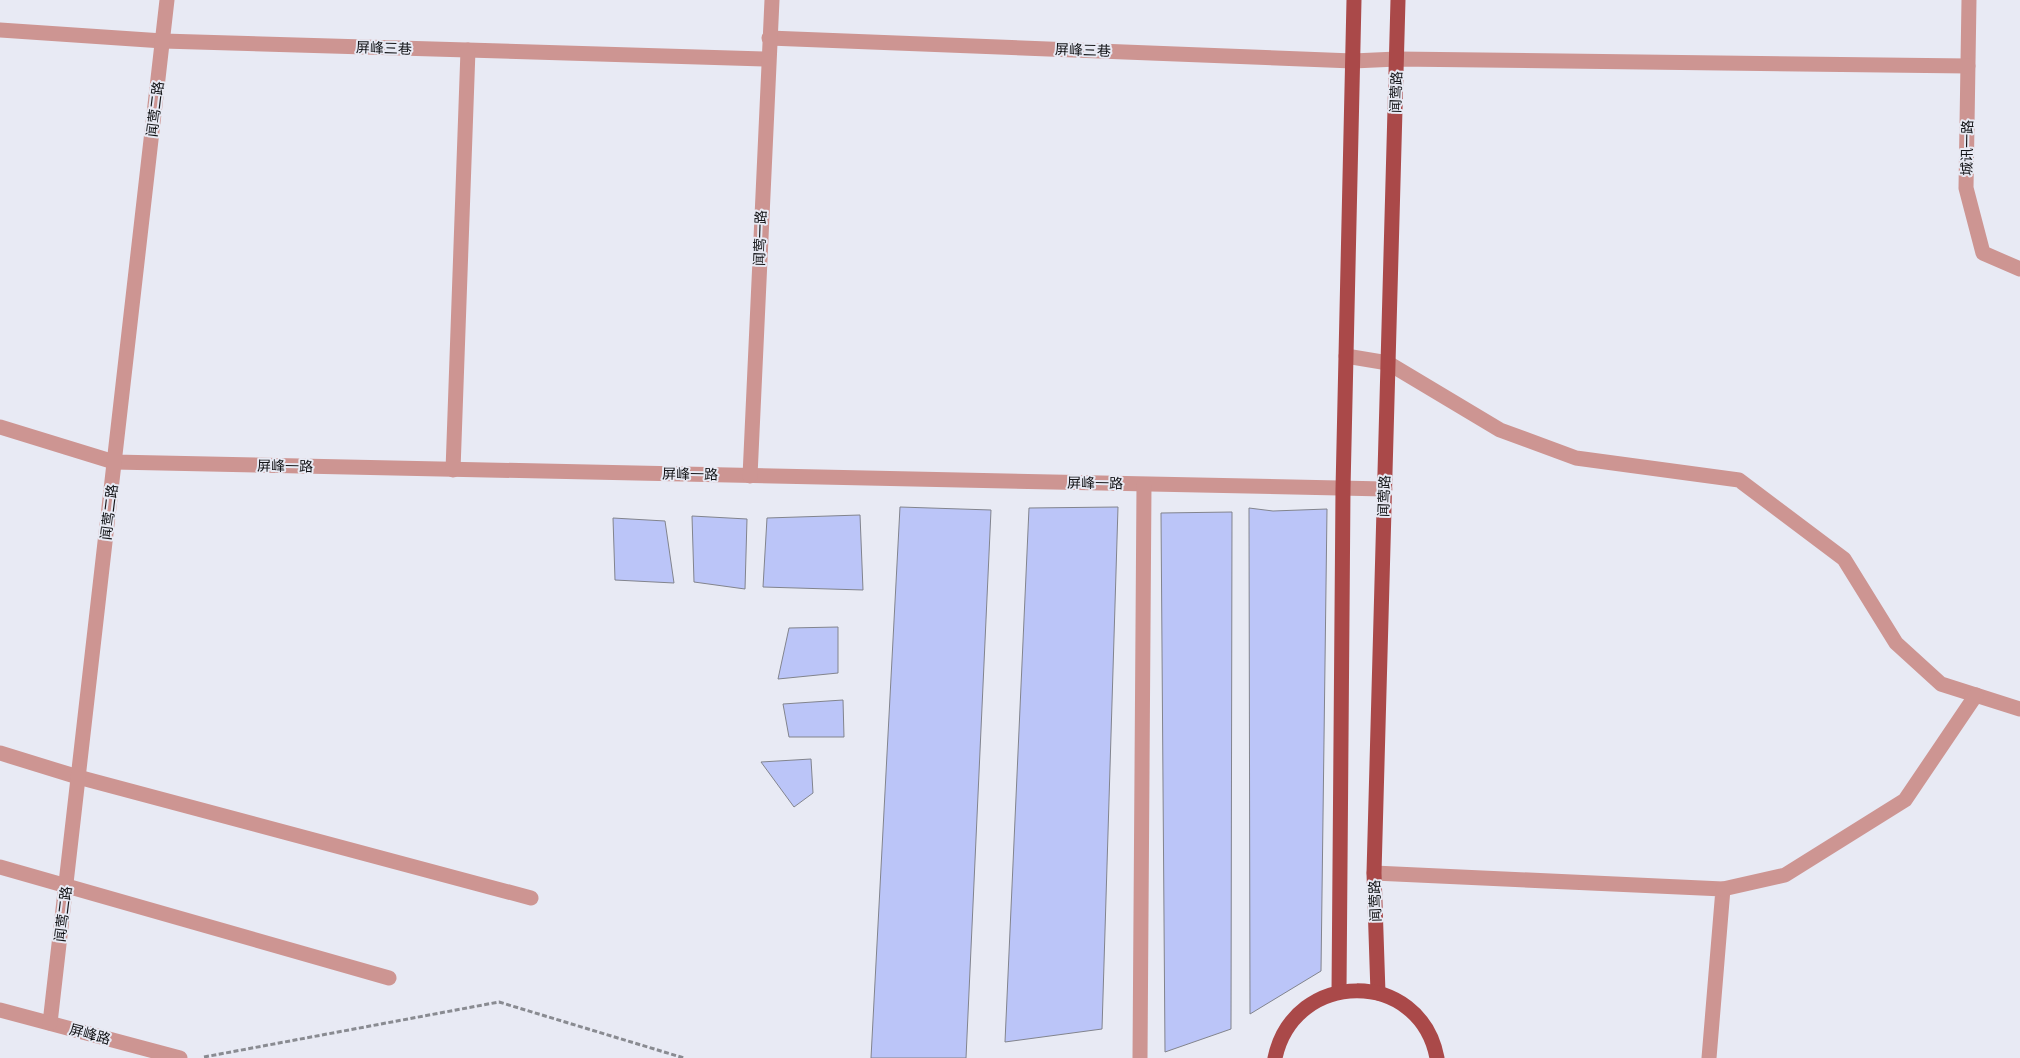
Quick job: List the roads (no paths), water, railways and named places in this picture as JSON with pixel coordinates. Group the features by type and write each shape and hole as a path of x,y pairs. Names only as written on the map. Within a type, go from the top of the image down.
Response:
{"main road":[{"path":"1339,992 1343,489 1354,0"},
{"name":"闻莺路","path":"1378,993 1374,873 1398,0"},
{"path":"1275,1058 1278,1042 1293,1019 1314,1001 1339,992 1359,990 1378,993 1402,1004 1421,1022 1434,1045 1437,1058"}],"street":[{"name":"闻莺二路","path":"50,1023 167,0"},
{"name":"闻莺一路","path":"750,476 772,0"},
{"name":"城讯一路","path":"1969,0 1966,188 1983,254 2020,269"},
{"name":"屏峰三巷","path":"0,30 163,41 768,60"},
{"name":"屏峰三巷","path":"769,38 1353,61 1397,59 1968,66"},
{"path":"453,470 468,50"},
{"path":"1346,356 1388,363 1500,430 1576,458 1739,480 1844,559 1896,643 1941,684 2020,710"},
{"name":"屏峰一路","path":"0,427 114,462 1385,490"},
{"path":"1140,1058 1144,484"},
{"path":"1374,873 1723,889 1785,875 1905,800 1976,695"},
{"path":"0,753 78,777 530,898"},
{"path":"0,867 390,978"},
{"path":"1709,1058 1723,889"},
{"name":"屏峰路","path":"0,1010 180,1058"}]}
